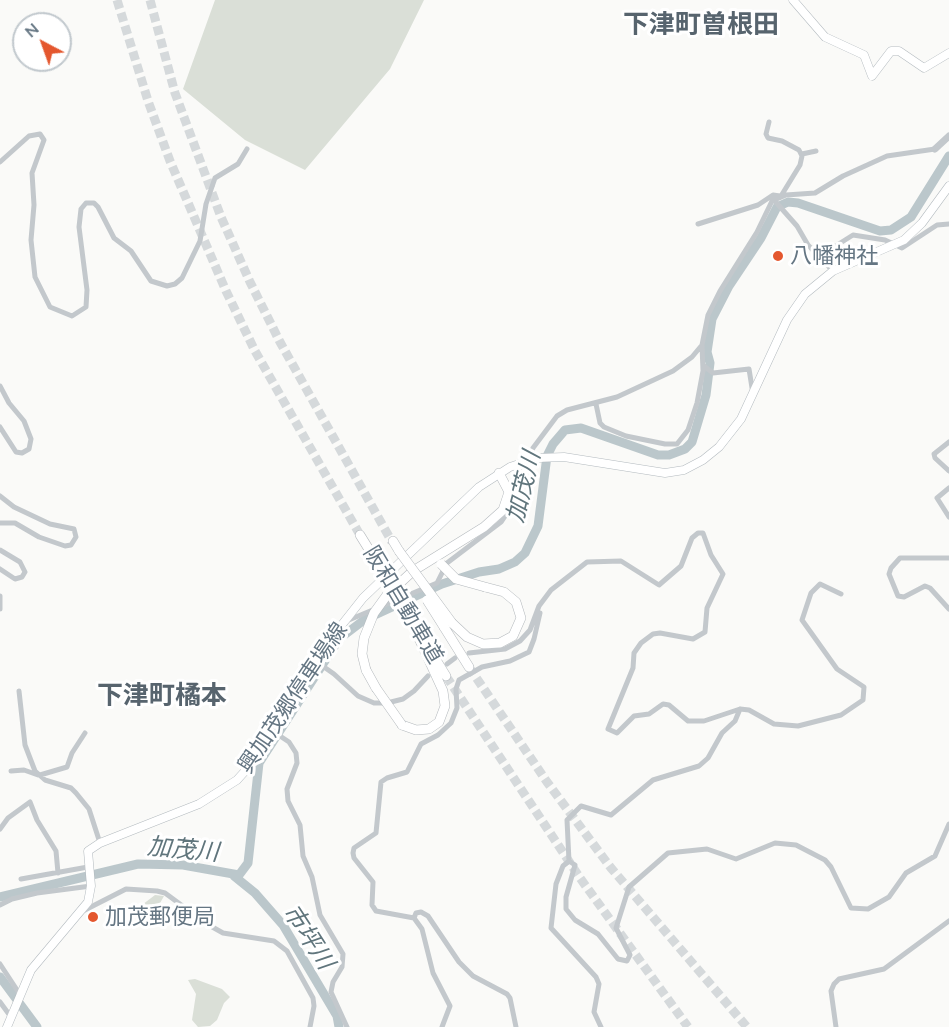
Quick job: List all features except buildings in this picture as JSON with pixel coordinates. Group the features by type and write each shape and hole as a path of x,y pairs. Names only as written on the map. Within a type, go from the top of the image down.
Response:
{"highway":[{"path":"421,640 443,691 445,710 439,722 429,729 416,730 402,724 392,714 376,688 366,669 362,654 364,638 374,613 387,595 408,575 440,559 503,510 509,492 499,473"},
{"name":"阪和自動車道","path":"360,535 421,640 446,676"},
{"name":"阪和自動車道","path":"392,541 448,625 469,667"},
{"path":"440,559 456,579 504,592 516,602 521,618 513,636 500,643 483,644 448,625"}],"main road":[{"path":"793,0 825,37 864,55 872,76 891,51 899,51 924,68 940,56 949,53"},
{"name":"興加茂郷停車場線","path":"100,843 199,804 237,780 252,761 268,728 315,661 378,582 435,532 479,487 499,473 533,459 555,456 652,473 684,470 703,460 719,447 741,419 793,309 812,286 833,271 895,245 919,227 949,186"},
{"path":"7,1027 19,994 33,967 83,910 89,899 91,885 88,851 100,843"}],"street":[{"path":"769,122 766,134 768,138 782,141 802,154 816,151"},
{"path":"0,162 29,136 39,134 44,140 32,173 34,205 31,240 35,277 50,307 72,316 86,307 87,291 79,226 81,209 86,203 94,203 99,207 114,238 131,251 151,282 167,286 175,284 182,278 200,241 215,178 238,164 247,149"},
{"path":"698,224 758,205 773,195 815,194 843,176 887,156 935,149 949,136"},
{"path":"596,404 600,423 604,427 626,436 677,444 688,430 693,414 704,366 702,345 706,322 720,291 775,201 781,196 800,165 802,154"},
{"path":"775,201 808,245 833,271"},
{"path":"819,254 853,235 885,240 902,248 937,225 949,224"},
{"path":"344,622 440,581 447,563 497,526 508,514 514,498 515,475 527,467 533,459 533,448 556,416 567,410 617,397 673,371 702,345"},
{"path":"704,366 713,373 749,369 750,388 754,394"},
{"path":"0,386 9,404 24,421 31,439 29,449 22,453 16,452 0,427"},
{"path":"949,441 934,454 934,458 949,471"},
{"path":"949,488 937,498 949,517"},
{"path":"0,496 14,507 50,525 74,529 76,537 71,545 65,546 39,537 18,524 0,523"},
{"path":"469,653 496,651 515,645 530,630 541,603 568,576 587,562 621,561 655,583 664,584 684,561 692,538 698,533 703,533 711,555 723,574 707,608 705,632 693,639 660,633 653,634 641,643 634,653 633,668 608,729 617,733 634,716 649,714 663,704 669,705 688,721 696,722 740,709 749,710 774,724 798,726 841,715 863,700 864,687 837,669 802,620 811,593 820,584 841,594"},
{"path":"0,550 16,558 25,572 22,577 15,579 0,569"},
{"path":"949,558 900,558 891,568 890,574 898,596 904,597 925,586 930,588 949,609"},
{"path":"0,596 0,609"},
{"path":"442,1027 450,1006 433,973 422,929 414,918 376,912 372,905 373,882 354,858 354,848 376,833 381,782 407,772 421,744 438,735 451,723 457,708 456,689 459,680 482,667 518,658 530,650 541,603"},
{"path":"447,664 455,658"},
{"path":"315,661 328,668 358,696 380,704 407,697 428,676"},
{"path":"19,691 26,746 33,767 41,776"},
{"path":"569,861 566,825 569,816 581,806 611,815 653,780 699,766 708,758 722,733 735,721 740,709"},
{"path":"268,728 289,742 296,753 296,766 287,789 288,801 300,825 303,856 312,877 321,915 343,954 342,967 333,982 331,992 347,1027"},
{"path":"41,776 67,767 72,753 85,733"},
{"path":"12,771 24,770 71,788 89,809 100,843"},
{"path":"0,829 8,818 31,803 37,820 56,851 58,873"},
{"path":"569,861 575,865 566,897 569,913 598,934 618,959 627,961 630,955 616,928 629,887 668,853 707,849 736,859 775,843 796,845 825,860 831,867 851,908 868,909 889,897 906,873 935,855 949,824"},
{"path":"569,861 563,866 556,884 551,928 596,977 599,984 594,1012 600,1027"},
{"path":"21,879 88,868"},
{"path":"0,904 37,893 91,885"},
{"path":"83,910 126,889 157,891 165,893 223,933 274,941 289,953 313,998 315,1006 310,1027"},
{"path":"414,918 416,913 421,912 428,916 459,962 473,976 507,994 510,998 516,1027"},
{"path":"836,1027 832,997 834,984 839,979 884,969 949,921"},
{"path":"0,964 19,994"},
{"path":"0,1002 11,1016"}],"shaded area":[{"path":"215,0 424,0 390,69 305,170 245,140 183,89"},
{"path":"155,895 164,896 159,905 162,911 151,925 138,908"},
{"path":"195,979 222,989 230,997 224,1003 217,1020 210,1026 198,1027 192,1020 196,994 188,980"}],"waterway":[{"name":"加茂川","path":"0,897 138,864 183,865 239,875 248,863 259,763 339,639 364,620 442,584 479,572 499,569 515,562 525,553 538,526 547,456 553,444 565,430 581,428 658,455 669,455 685,449 692,442 706,395 710,363 707,352 712,319 729,286 761,238 777,207 788,202 798,203 880,231 891,230 911,217 949,156"},
{"name":"市坪川","path":"234,876 255,893 283,925 337,1016 339,1027"},
{"name":"加茂川","path":"0,977 37,1027"}],"tunnel":[{"path":"117,0 148,101 170,161 226,291 255,351 360,535"},
{"path":"150,0 175,93 221,217 250,282 280,342 392,542"},
{"path":"469,667 547,782 611,868 747,1027"},
{"path":"446,676 580,878 688,1027"}],"place":[{"name":"八幡神社","path":"778,256"},
{"name":"加茂郵便局","path":"93,917"}],"district":[{"name":"下津町曽根田","path":"701,25"},
{"name":"下津町橘本","path":"162,696"}]}
